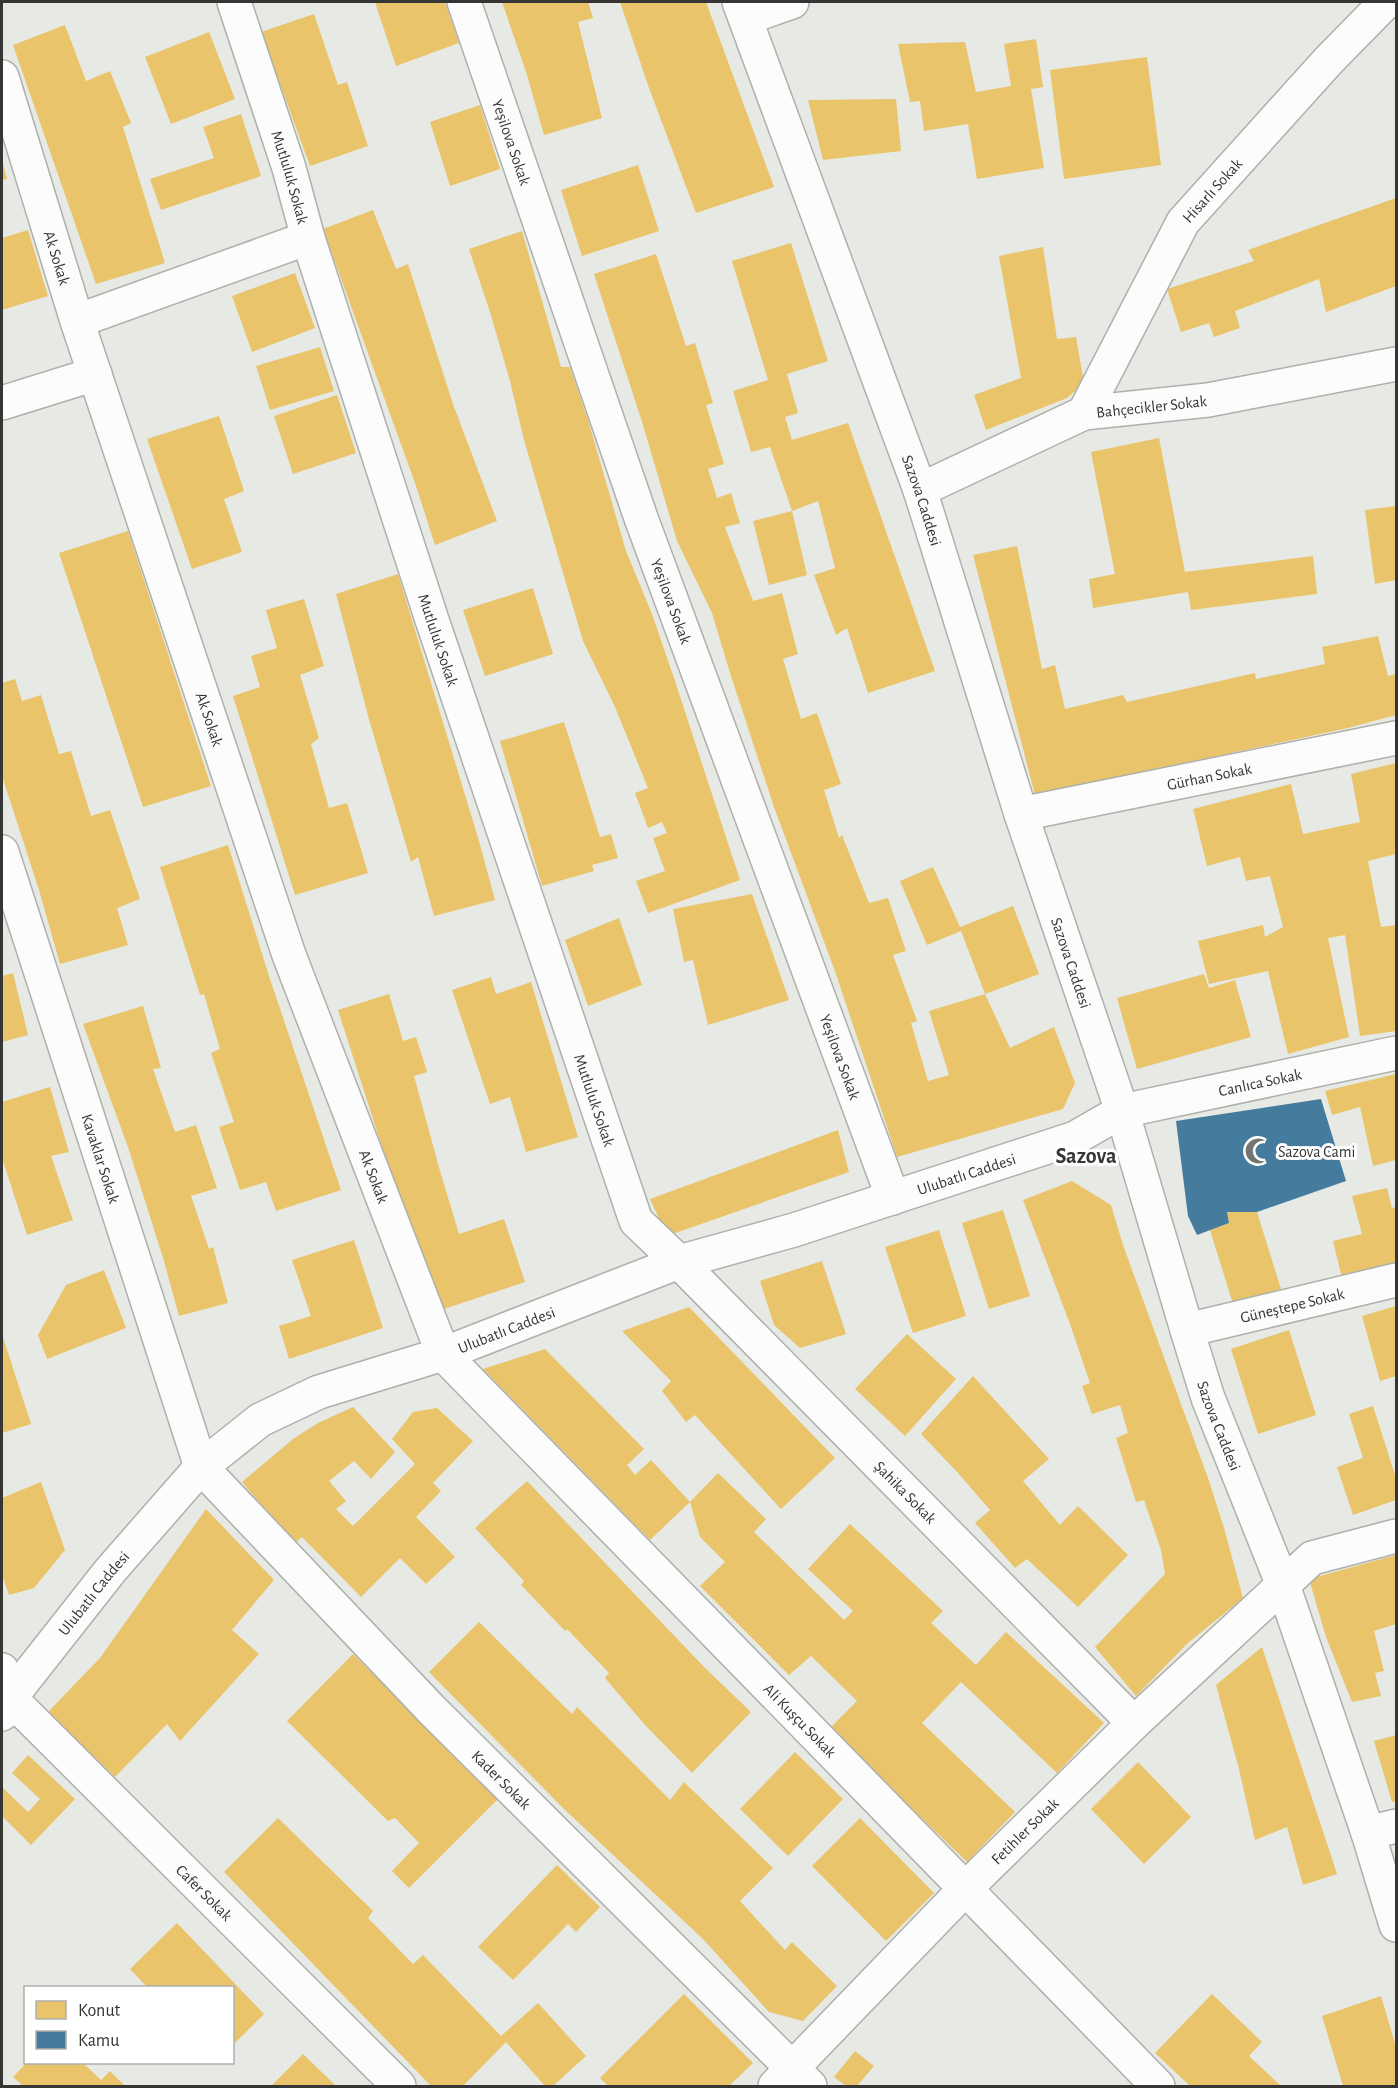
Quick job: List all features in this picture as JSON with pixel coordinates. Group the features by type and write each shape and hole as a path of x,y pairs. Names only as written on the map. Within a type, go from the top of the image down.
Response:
{"street":[{"name":"Mutluluk Sokak","path":"234,2 289,168 308,238 435,632 636,1221 679,1262"},
{"name":"Yeşilova Sokak","path":"464,2 641,518 893,1198"},
{"path":"742,10 792,2"},
{"name":"Hisarlı Sokak","path":"1084,413 1183,222 1329,60 1386,2"},
{"name":"Sazova Caddesi","path":"742,10 920,490 1021,813 1122,1111 1208,1398 1382,1830 1396,1925"},
{"name":"Ak Sokak","path":"2,77 77,321 289,956 443,1353"},
{"path":"77,321 308,238"},
{"name":"Bahçecikler Sokak","path":"920,490 1084,413 1208,400 1396,364"},
{"path":"2,404 95,374"},
{"name":"Gürhan Sokak","path":"1021,813 1396,738"},
{"name":"Kavaklar Sokak","path":"2,852 201,1467"},
{"name":"Canlıca Sokak","path":"1122,1111 1396,1053"},
{"name":"Ulubatlı Caddesi","path":"4,1694 201,1467 260,1420 309,1396 443,1353 679,1262 794,1230 1075,1138 1122,1111"},
{"name":"Şahika Sokak","path":"679,1262 1134,1724"},
{"name":"Güneştepe Sokak","path":"1186,1330 1396,1280"},
{"name":"Ali Kuşçu Sokak","path":"443,1353 1158,2086"},
{"name":"Kader Sokak","path":"201,1467 431,1709 793,2080"},
{"name":"Fetihler Sokak","path":"793,2080 966,1888 1134,1724 1312,1558 1396,1536"},
{"name":"Cafer Sokak","path":"4,1694 399,2086"}],"building: Konut":[{"path":"375,2 445,2 459,43 396,66"},
{"path":"502,2 588,2 593,18 578,22 602,118 544,135 527,75"},
{"path":"620,2 706,2 774,187 696,213 649,88"},
{"path":"314,14 338,85 347,82 368,146 310,166 261,32"},
{"path":"65,25 86,81 110,71 131,123 123,127 165,263 96,284 13,45"},
{"path":"209,32 235,99 171,124 145,57"},
{"path":"1036,39 1043,87 1031,89 1044,168 977,179 968,124 924,131 920,101 910,102 898,44 965,42 976,92 1011,86 1004,44"},
{"path":"1147,57 1161,165 1064,179 1050,70"},
{"path":"896,99 901,151 823,160 808,100"},
{"path":"480,105 500,169 450,186 430,122"},
{"path":"241,114 261,176 161,210 150,179 214,158 203,127"},
{"path":"2,159 7,179 2,180"},
{"path":"638,165 659,231 582,256 561,190"},
{"path":"1396,198 1396,286 1326,312 1319,279 1235,311 1240,328 1214,337 1209,323 1181,332 1167,289 1254,261 1248,250"},
{"path":"373,210 396,269 408,264 453,404 497,521 435,545 415,483 323,229"},
{"path":"28,230 48,296 2,310 2,238"},
{"path":"522,231 561,367 570,367 626,551 652,614 740,880 648,913 636,881 665,871 653,838 667,833 662,822 648,828 635,793 648,788 615,707 583,641 524,440 490,312 469,249"},
{"path":"791,243 828,361 787,374 798,413 785,417 792,440 848,423 935,671 868,693 847,628 836,635 814,575 835,568 818,501 792,511 770,447 751,452 733,391 768,380 732,261"},
{"path":"1043,247 1057,339 1076,337 1084,383 1067,398 986,430 974,395 1021,378 999,256"},
{"path":"656,254 686,346 695,343 713,403 706,405 724,464 708,469 717,498 731,493 740,523 725,527 753,601 782,593 798,654 783,659 801,719 817,713 841,784 824,790 839,838 842,835 869,903 888,898 906,951 893,955 917,1021 911,1023 928,1081 949,1075 929,1011 985,994 1010,1048 1054,1027 1075,1083 1063,1109 897,1157 836,974 774,807 712,613 677,541 643,425 594,274"},
{"path":"295,273 315,328 252,352 232,296"},
{"path":"320,347 334,391 270,410 256,366"},
{"path":"337,395 356,453 293,474 274,416"},
{"path":"219,416 244,491 224,499 242,552 192,569 147,439"},
{"path":"1159,438 1185,572 1313,556 1317,594 1191,610 1188,592 1093,608 1089,579 1115,574 1091,452"},
{"path":"1396,506 1396,580 1375,584 1365,510"},
{"path":"792,511 807,575 769,585 753,521"},
{"path":"128,531 211,786 143,807 59,553"},
{"path":"1017,546 1042,669 1055,665 1065,709 1123,695 1127,702 1255,673 1256,679 1325,664 1322,647 1378,636 1388,676 1396,674 1396,715 1348,728 1142,772 1036,799 973,555"},
{"path":"398,574 495,900 434,916 418,857 411,862 370,723 336,594"},
{"path":"533,588 553,654 485,676 463,610"},
{"path":"304,599 324,666 300,675 319,738 311,744 329,808 347,803 368,873 295,895 233,696 260,687 251,656 277,648 266,610"},
{"path":"15,679 22,701 41,695 59,754 71,751 91,816 110,810 140,899 117,908 128,945 60,964 2,776 2,683"},
{"path":"564,722 600,837 611,834 618,858 592,865 594,871 542,886 500,741"},
{"path":"1396,763 1396,854 1368,861 1381,927 1396,925 1396,1031 1360,1036 1345,935 1328,938 1349,1037 1288,1054 1268,971 1209,984 1198,941 1263,925 1265,937 1283,927 1270,876 1246,881 1240,857 1207,866 1193,809 1291,784 1303,834 1360,822 1351,774"},
{"path":"228,845 268,973 341,1190 276,1211 266,1182 240,1190 219,1127 234,1122 211,1053 220,1049 204,994 200,995 160,867"},
{"path":"933,867 960,927 1013,906 1039,974 985,994 961,931 927,945 900,881"},
{"path":"752,894 789,1000 708,1025 693,960 684,962 673,909"},
{"path":"619,918 642,985 588,1006 565,940"},
{"path":"13,973 28,1035 2,1042 2,976"},
{"path":"1204,974 1209,988 1235,980 1251,1037 1137,1069 1117,998"},
{"path":"491,977 496,994 531,982 578,1137 526,1152 510,1097 490,1104 452,990"},
{"path":"389,994 403,1041 416,1037 427,1072 414,1076 459,1234 504,1219 525,1282 435,1312 338,1010"},
{"path":"143,1006 161,1068 153,1069 175,1132 196,1125 217,1188 191,1196 209,1249 213,1247 228,1303 179,1316 128,1147 83,1024"},
{"path":"1396,1074 1396,1160 1373,1166 1360,1107 1332,1115 1325,1091"},
{"path":"50,1087 69,1152 51,1156 73,1220 27,1235 2,1158 2,1102"},
{"path":"838,1130 849,1172 667,1236 650,1199"},
{"path":"1072,1181 1111,1205 1123,1245 1208,1478 1243,1598 1188,1643 1136,1696 1095,1647 1165,1574 1161,1550 1144,1500 1136,1502 1116,1438 1128,1433 1120,1405 1092,1414 1082,1386 1090,1383 1023,1200"},
{"path":"1387,1188 1392,1208 1396,1207 1396,1264 1342,1278 1333,1241 1362,1234 1352,1196"},
{"path":"1003,1210 1030,1296 989,1309 962,1223"},
{"path":"1227,1212 1257,1212 1281,1289 1234,1307 1210,1230 1229,1223"},
{"path":"939,1230 966,1316 913,1333 885,1247"},
{"path":"354,1240 383,1328 289,1359 279,1326 311,1316 292,1260"},
{"path":"822,1261 846,1334 800,1348 774,1325 760,1281"},
{"path":"104,1270 126,1328 47,1359 38,1335 66,1285"},
{"path":"1396,1306 1396,1376 1380,1381 1362,1316"},
{"path":"689,1307 835,1458 781,1509 695,1415 686,1422 662,1391 671,1381 622,1331"},
{"path":"1289,1330 1316,1415 1258,1434 1231,1349"},
{"path":"2,1334 31,1424 2,1433"},
{"path":"907,1334 956,1379 905,1436 855,1389"},
{"path":"545,1349 644,1449 627,1465 635,1475 651,1460 690,1502 650,1540 483,1369"},
{"path":"973,1376 1049,1459 1023,1481 1060,1525 1078,1506 1128,1555 1078,1607 1027,1559 1015,1568 975,1523 990,1510 921,1434"},
{"path":"1373,1406 1396,1478 1396,1500 1353,1515 1337,1467 1363,1458 1349,1414"},
{"path":"353,1407 395,1452 371,1479 354,1461 329,1481 346,1501 336,1509 353,1526 415,1464 392,1439 413,1412 437,1408 473,1441 433,1483 441,1491 416,1517 455,1557 426,1584 400,1558 361,1597 302,1537 294,1544 242,1482 293,1439 318,1423"},
{"path":"718,1473 766,1519 754,1532 844,1620 853,1611 808,1569 850,1524 943,1611 931,1623 976,1665 1006,1632 1104,1723 1057,1773 961,1682 922,1723 1015,1812 967,1862 829,1729 857,1701 811,1656 789,1675 700,1586 725,1562 700,1537 690,1502"},
{"path":"527,1481 705,1668 751,1712 692,1773 645,1725 605,1678 609,1673 521,1585 524,1581 475,1528"},
{"path":"41,1482 65,1550 34,1588 9,1595 2,1575 2,1498"},
{"path":"206,1509 274,1580 232,1630 259,1654 180,1741 167,1724 115,1777 48,1712 100,1658"},
{"path":"1396,1555 1396,1624 1374,1631 1384,1671 1375,1673 1381,1696 1352,1702 1326,1637 1309,1579"},
{"path":"479,1622 572,1714 577,1707 670,1800 684,1782 773,1868 740,1901 785,1950 792,1942 837,1986 803,2021 769,2012 703,1939 565,1810 429,1672"},
{"path":"1262,1647 1337,1874 1303,1885 1287,1827 1255,1840 1239,1769 1216,1685"},
{"path":"353,1654 498,1799 409,1888 392,1871 419,1843 395,1818 388,1821 287,1721"},
{"path":"1396,1735 1396,1801 1392,1802 1374,1741"},
{"path":"795,1752 843,1799 788,1856 740,1809"},
{"path":"28,1755 75,1799 31,1845 2,1816 2,1787 28,1812 40,1799 12,1773"},
{"path":"1138,1762 1191,1817 1144,1864 1091,1809"},
{"path":"278,1818 373,1911 368,1918 413,1964 423,1955 501,2036 538,2003 586,2056 553,2086 545,2086 506,2042 463,2086 431,2086 224,1872"},
{"path":"860,1818 934,1893 886,1941 812,1866"},
{"path":"557,1865 600,1907 576,1932 568,1924 513,1980 478,1947"},
{"path":"177,1923 264,2014 234,2044 234,1986 146,1986 130,1969"},
{"path":"684,1994 753,2063 729,2086 608,2086 600,2078"},
{"path":"1212,1994 1262,2042 1249,2056 1281,2086 1190,2086 1155,2053"},
{"path":"1381,1996 1396,2047 1396,2086 1343,2086 1322,2016"},
{"path":"855,2051 874,2066 857,2086 846,2086 834,2077"},
{"path":"303,2054 336,2086 271,2086"},
{"path":"25,2064 84,2064 101,2080 110,2071 125,2086 23,2086 13,2077"}],"building: Kamu":[{"name":"Sazova Cami","path":"1321,1099 1346,1181 1257,1212 1227,1212 1229,1223 1197,1235 1188,1216 1176,1121"}],"place":[{"name":"Sazova Cami","path":"1258,1151"}],"district":[{"name":"Sazova","path":"1086,1155"}]}
